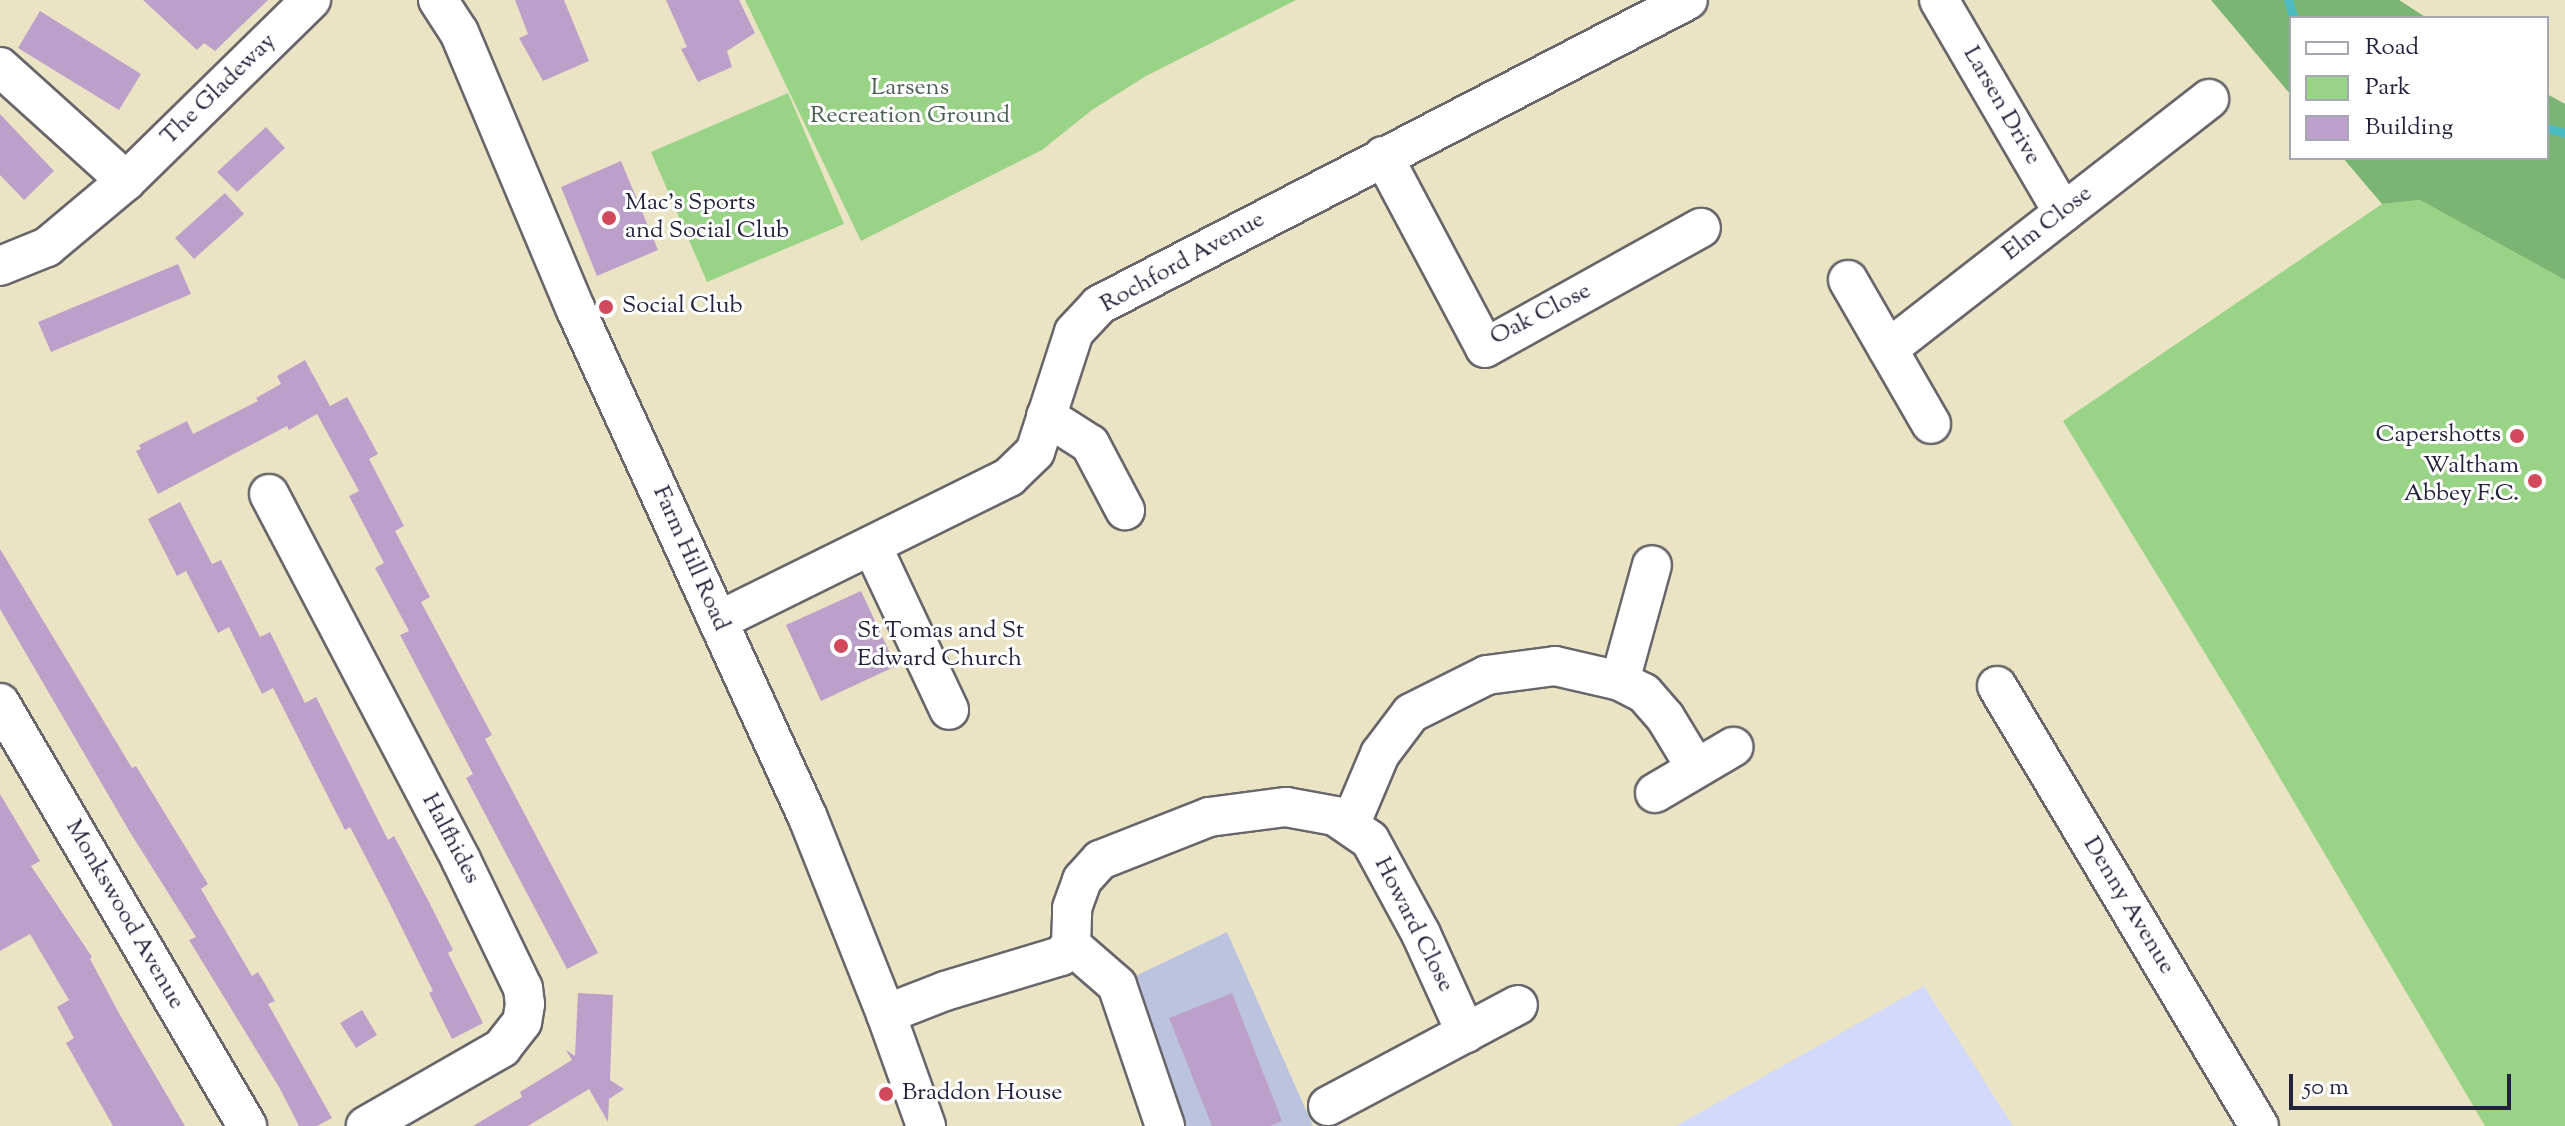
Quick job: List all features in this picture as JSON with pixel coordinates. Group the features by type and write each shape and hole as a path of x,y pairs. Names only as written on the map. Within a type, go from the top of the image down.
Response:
{"street":[{"name":"The Gladeway","path":"0,266 47,247 126,181 311,0"},
{"name":"Farm Hill Road","path":"438,0 465,46 576,310 808,818 886,1014 926,1126"},
{"name":"Rochford Avenue","path":"718,621 1009,477 1035,452 1074,332 1099,305 1688,0"},
{"name":"Larsen Drive","path":"1939,0 2063,212"},
{"path":"0,67 126,181"},
{"name":"Elm Close","path":"1888,349 2209,99"},
{"name":"Oak Close","path":"1383,156 1485,348 1701,228"},
{"path":"1848,280 1931,424"},
{"path":"1046,416 1090,444 1125,510"},
{"name":"Halfhides","path":"269,494 468,874 523,988 525,1004 522,1022 502,1048 366,1126"},
{"path":"872,546 949,710"},
{"path":"1620,681 1652,565"},
{"path":"1350,825 1380,754 1411,713 1487,675 1555,666 1620,681 1644,693 1665,717 1696,768"},
{"name":"Denny Avenue","path":"1997,686 2259,1126"},
{"name":"Monkswood Avenue","path":"0,703 247,1126"},
{"path":"1655,793 1733,747"},
{"name":"Howard Close","path":"1071,945 1072,908 1082,880 1100,860 1209,817 1286,807 1335,816 1370,840 1421,934 1466,1033"},
{"path":"886,1014 945,991 1061,956 1071,945 1117,985 1165,1126"},
{"path":"1328,1106 1518,1005"}],"shaded area":[{"path":"1227,932 1313,1126 1165,1126 1117,985"},
{"path":"1924,986 2013,1126 1676,1126"}],"green space":[{"name":"Larsens Recreation Ground","path":"745,0 1296,0 1146,76 1092,110 1042,150 861,241"},
{"path":"2211,0 2399,0 2424,16 2289,16 2289,93"},
{"path":"788,93 844,224 707,282 651,152"},
{"path":"2549,95 2565,104 2565,280 2420,200 2382,204 2345,160 2549,160"},
{"path":"2420,200 2565,280 2565,1126 2485,1126 2244,717 2063,421 2382,204"}],"building":[{"path":"143,0 268,0 215,51 204,43 197,50"},
{"path":"515,0 564,0 589,61 543,81 519,38 528,34"},
{"path":"666,0 739,0 755,33 727,51 732,67 698,82 681,49 687,47"},
{"path":"40,11 141,74 119,110 18,48"},
{"path":"0,114 54,171 24,200 0,175"},
{"path":"266,127 285,148 237,192 217,172"},
{"name":"Mac's Sports and Social Club","path":"621,161 658,250 597,276 561,187"},
{"path":"225,193 244,214 194,259 175,238"},
{"path":"178,264 191,294 51,352 38,322"},
{"path":"305,360 330,406 347,397 378,454 369,459 404,526 395,531 430,597 421,602 492,735 485,739 598,953 567,969 466,778 473,774 400,635 409,631 375,568 384,563 349,496 359,491 317,414 289,430 287,426 158,494 136,451 141,449 139,445 187,421 193,434 258,401 256,398 281,384 277,376"},
{"path":"180,502 212,564 221,560 260,637 270,632 305,703 316,697 388,840 394,836 430,904 453,950 448,953 483,1023 452,1039 429,993 433,991 387,898 350,827 345,830 273,688 262,694 229,627 218,633 186,571 177,576 148,519"},
{"path":"0,549 132,768 136,766 208,884 201,889 252,976 258,972 275,1001 268,1004 332,1118 317,1126 299,1126 279,1087 189,940 196,937 131,834 0,609"},
{"name":"St Tomas and St Edward Church","path":"861,591 896,666 821,701 786,625"},
{"path":"0,794 40,861 31,866 92,957 90,959 120,1015 185,1126 113,1126 66,1043 74,1038 57,1007 69,1000 30,934 0,951"},
{"path":"578,993 613,995 610,1080 624,1089 609,1099 608,1122 589,1089 528,1126 473,1126 522,1097 520,1092 572,1060 566,1050 575,1056"},
{"path":"1232,993 1282,1121 1270,1126 1212,1126 1169,1018"},
{"path":"362,1010 377,1035 356,1048 340,1023"}],"waterway":[{"path":"2288,0 2293,16"},
{"path":"2549,129 2565,133"}],"place":[{"name":"Mac's Sports and Social Club","path":"609,218"},
{"name":"Social Club","path":"606,307"},
{"name":"Capershotts","path":"2517,436"},
{"name":"Waltham Abbey F.C.","path":"2535,481"},
{"name":"St Tomas and St Edward Church","path":"841,646"},
{"name":"Braddon House","path":"886,1094"}]}
